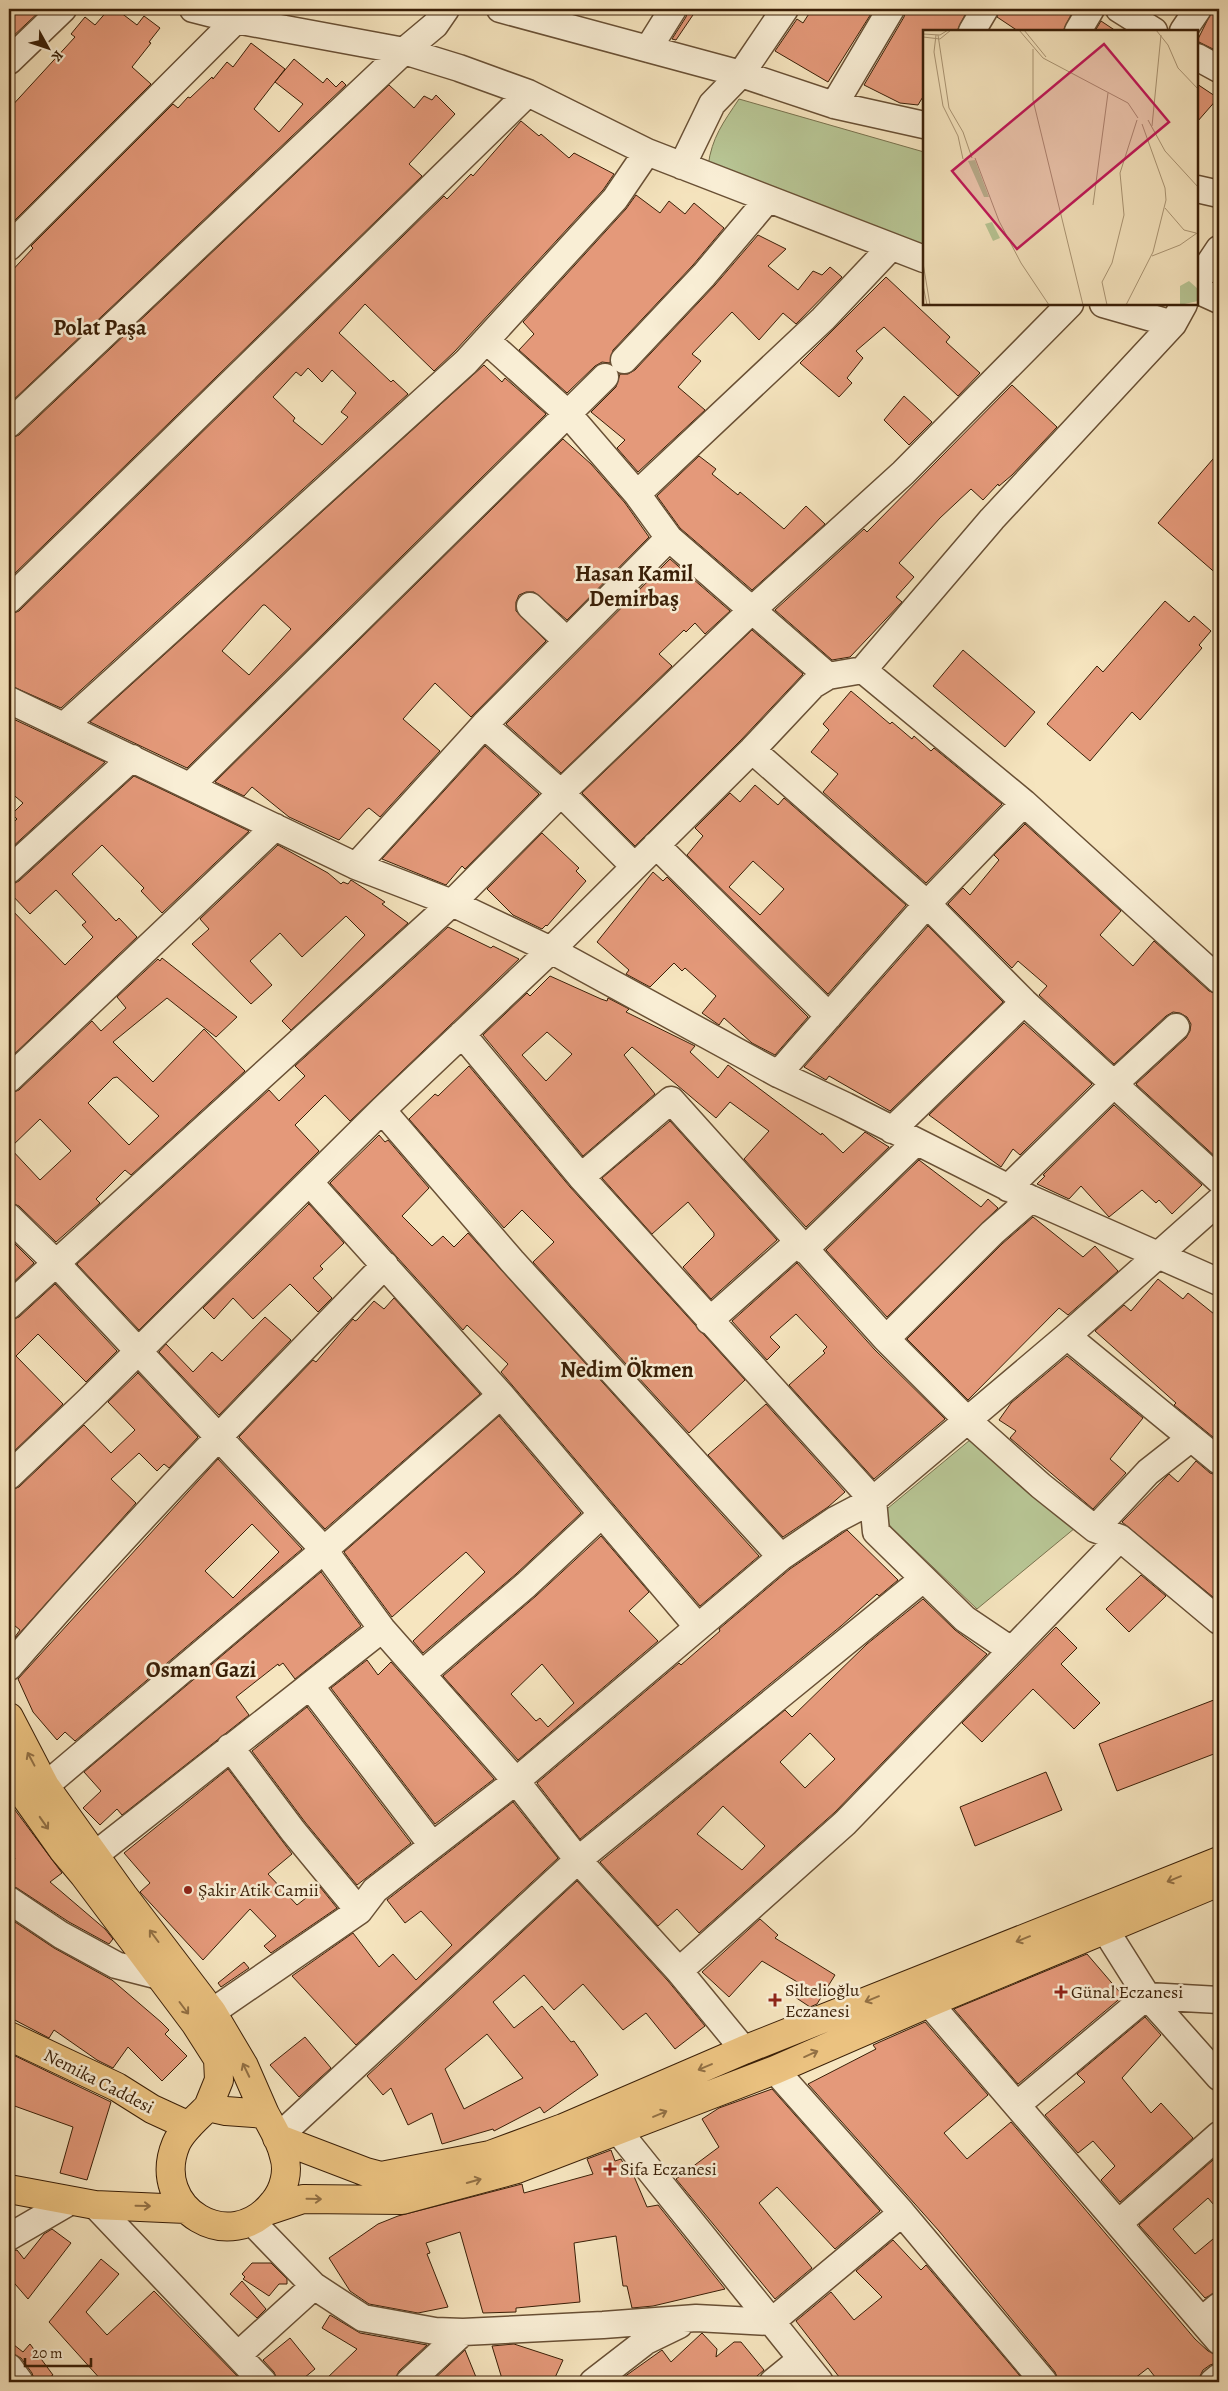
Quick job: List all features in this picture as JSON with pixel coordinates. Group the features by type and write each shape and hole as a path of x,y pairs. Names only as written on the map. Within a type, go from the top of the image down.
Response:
{"main road":[{"path":"9,1717 45,1786 96,1854 123,1895 212,2012 244,2066 285,2156 286,2176 280,2196 260,2216"},
{"path":"9,1767 24,1794 62,1850 84,1875 195,2023 218,2059 219,2080 208,2107 189,2126 177,2142 171,2159 170,2177 176,2194 186,2209 200,2220 217,2226 235,2227 303,2199 402,2200 517,2169 619,2132 690,2102 775,2070 929,2002 1106,1931 1219,1882"},
{"path":"208,2107 271,2126 366,2172 381,2176 410,2172 490,2155 563,2128 744,2050 1219,1861"},
{"name":"Nemika Caddesi","path":"9,2036 117,2087 152,2109 189,2126"},
{"path":"9,2189 83,2203 186,2209"}],"street":[{"path":"9,61 63,9"},
{"path":"193,9 236,20 404,51 528,93 647,152 923,259"},
{"path":"9,424 404,51 435,25 446,9"},
{"path":"500,9 741,74 834,105 922,121"},
{"path":"648,49 673,9"},
{"path":"682,166 712,104 741,74 784,9"},
{"path":"834,105 891,9"},
{"path":"973,30 985,9"},
{"path":"1079,30 1091,9"},
{"path":"1118,9 1152,30"},
{"path":"1184,30 1198,9"},
{"path":"9,247 236,20"},
{"path":"1198,58 1219,70"},
{"path":"9,600 528,93"},
{"path":"65,726 466,362 615,199 647,152"},
{"path":"1198,189 1219,194"},
{"path":"190,786 615,369 704,275 768,199"},
{"path":"637,494 823,319 891,246"},
{"path":"1198,280 1219,249"},
{"path":"1198,290 1219,300"},
{"path":"9,1306 452,903 561,793 752,610 903,474 1069,305"},
{"path":"1111,305 1179,314"},
{"path":"9,1476 138,1352 382,1110 551,950 752,750 813,685 828,676 863,670 992,519 1179,314"},
{"path":"486,340 568,414 637,494 669,538 828,676"},
{"path":"356,866 484,725 669,538"},
{"path":"530,606 566,640"},
{"path":"863,670 1024,803 1219,980"},
{"path":"9,700 356,866 452,903 551,950 778,1074 1019,1194 1219,1282"},
{"path":"484,725 561,793 634,866"},
{"path":"752,750 927,904 1024,1002 1219,1180"},
{"path":"9,870 132,758"},
{"path":"778,1074 927,904 1024,803"},
{"path":"9,1080 275,827"},
{"path":"656,845 829,1016"},
{"path":"892,1130 1024,1002"},
{"path":"886,1339 992,1233 1019,1194 1114,1083 1176,1027"},
{"path":"462,1034 581,1178 873,1500 876,1532 965,1619 1011,1650"},
{"path":"581,1178 671,1100 886,1339 967,1420 1041,1486 1095,1529 1120,1538 1219,1621"},
{"path":"382,1110 512,1261 781,1557"},
{"path":"710,1321 801,1246 916,1142"},
{"path":"310,1183 501,1395 697,1626"},
{"path":"212,2012 359,1911 375,1890 516,1780 781,1557 835,1520 873,1500 1067,1336 1219,1201"},
{"path":"9,1217 56,1262 324,1550 382,1629 516,1780 578,1860 679,1971 744,2050"},
{"path":"9,1667 73,1593 218,1435 385,1265"},
{"path":"1067,1336 1219,1461"},
{"path":"45,1786 324,1550 501,1395"},
{"path":"1095,1529 1148,1472 1190,1438"},
{"path":"422,1674 526,1585 602,1514"},
{"path":"679,1971 845,1823 1120,1538"},
{"path":"271,2126 578,1860 923,1579"},
{"path":"96,1854 230,1747 312,1687 382,1629"},
{"path":"312,1687 432,1844"},
{"path":"230,1747 294,1831 359,1911"},
{"path":"9,1900 61,1935 116,1965 159,1976"},
{"path":"1106,1931 1147,1996 1219,2077"},
{"path":"1018,2104 1147,1996 1219,2000"},
{"path":"929,2002 1118,2223 1210,2313 1219,2341"},
{"path":"775,2070 902,2213 1044,2382"},
{"path":"619,2132 800,2360 820,2382"},
{"path":"1118,2223 1219,2135"},
{"path":"9,2237 83,2203 238,2355 263,2382"},
{"path":"260,2216 314,2286 363,2318 435,2331 463,2332 696,2318 771,2322 902,2213"},
{"path":"238,2355 314,2286"},
{"path":"592,2382 646,2341 696,2318"},
{"path":"409,2382 463,2332"},
{"path":"773,2382 800,2360"},
{"path":"9,2367 20,2382"},
{"path":"1213,2382 1219,2377"}],"green space":[{"path":"739,99 923,152 923,250 708,166 715,138"},
{"path":"976,1435 1075,1528 977,1609 891,1527 882,1513"}],"building":[{"path":"9,9 42,9 9,40"},
{"path":"109,9 116,9 137,25 144,16 160,28 132,67 151,84 9,226 9,109 75,37 71,34 85,17 95,25"},
{"path":"688,9 697,9 676,40 672,39 686,17"},
{"path":"812,9 874,9 828,82 775,51 797,19 803,23"},
{"path":"906,9 968,9 958,30 923,30 923,97 918,105 900,103 864,85 904,17"},
{"path":"1000,9 1074,9 1064,30 1016,30 997,17"},
{"path":"1213,9 1219,9 1219,52 1198,42"},
{"path":"1101,21 1114,30 1096,30"},
{"path":"251,43 285,69 254,109 279,132 303,104 275,82 294,59 323,83 327,78 336,87 342,81 346,85 9,404 9,274 33,248 31,246 173,104 178,108 212,77 213,79 227,62 233,67"},
{"path":"389,85 414,108 424,96 432,100 436,95 455,114 409,164 422,176 9,579 9,439 19,435"},
{"path":"1198,85 1218,98 1198,121"},
{"path":"521,121 539,136 541,134 569,158 574,153 614,174 603,190 455,351 434,371 365,304 339,333 391,382 393,380 408,394 61,708 9,685 9,615 19,611 444,196 447,199 471,174 473,176","holes":["308,368 322,382 332,370 356,393 341,412 348,417 322,445 293,421 295,418 273,397 296,372 301,376"]},
{"path":"636,195 660,213 669,201 685,214 694,203 724,228 693,265 613,350 610,363 602,362 595,366 567,393 519,350 534,334 523,322 626,209"},
{"path":"758,235 786,249 768,266 798,290 813,271 822,275 830,267 842,277 796,324 783,313 759,340 732,312 692,354 701,361 678,387 705,410 638,472 617,448 625,440 591,412 616,387 620,374 628,374 635,370 715,285"},
{"path":"886,277 950,337 946,342 980,373 958,396 884,327 856,351 863,358 847,378 852,383 839,397 800,363"},
{"path":"484,365 502,382 505,378 546,414 187,768 90,722","holes":["265,605 291,629 249,675 222,651"]},
{"path":"1012,385 1057,427 1012,475 999,486 998,484 983,500 971,489 940,518 899,563 914,577 896,597 902,602 850,657 832,660 775,610 864,529 867,532"},
{"path":"904,396 932,422 909,445 884,420"},
{"path":"563,439 591,464 625,503 649,537 567,620 534,592 526,592 519,595 516,602 516,611 546,641 471,717 435,683 403,719 440,751 380,817 369,808 339,840 289,817 252,787 244,796 215,782"},
{"path":"1219,452 1219,576 1158,523"},
{"path":"699,456 716,469 712,474 738,495 740,492 784,529 806,506 825,524 752,590 680,528 657,496"},
{"path":"670,559 730,611 705,634 695,623 686,632 684,630 659,654 672,666 561,773 506,724"},
{"path":"1165,601 1189,622 1194,616 1211,631 1199,645 1202,648 1140,720 1132,712 1090,761 1047,724 1097,666 1103,672"},
{"path":"752,630 803,674 741,740 635,846 582,793"},
{"path":"963,650 1035,712 1005,747 933,686"},
{"path":"851,691 890,724 892,722 912,739 914,736 931,751 934,748 1002,804 926,883 823,792 838,774 811,752 829,730 823,724"},
{"path":"9,717 105,762 9,850 9,827 17,819 12,814 23,803 9,791"},
{"path":"485,746 539,794 465,869 462,866 446,885 382,859"},
{"path":"134,776 249,831 162,913 141,891 144,888 102,845 72,874 116,921 119,918 137,937 9,1059 9,907 65,965 93,937 82,925 86,922 56,890 30,914 9,892 9,886 19,881"},
{"path":"755,785 778,805 784,798 906,905 828,994 687,855 703,836 695,828 730,793 740,802","holes":["753,861 784,889 760,915 729,887"]},
{"path":"1025,824 1121,911 1100,935 1133,966 1154,941 1209,991 1219,995 1219,1160 1136,1084 1186,1038 1191,1024 1187,1017 1173,1012 1166,1016 1114,1064 1039,995 1047,986 1018,961 1012,968 948,904 963,888 970,895 999,860 994,855"},
{"path":"542,833 579,868 576,871 586,881 547,926 542,929 513,915 487,889"},
{"path":"278,845 328,873 341,884 343,882 348,884 351,880 385,902 382,904 408,923 291,1030 282,1021 365,935 346,916 302,957 280,933 250,961 272,985 251,1004 192,944 209,929 200,919"},
{"path":"653,872 663,881 667,877 808,1017 775,1055 752,1043 724,1018 719,1025 702,1013 716,996 685,968 682,971 674,963 650,987 626,974 629,970 597,942"},
{"path":"928,926 1003,1002 890,1111 829,1076 826,1080 804,1067"},
{"path":"448,927 519,959 350,1121 325,1095 295,1125 319,1151 139,1330 77,1264 269,1090 279,1101 305,1076 295,1066"},
{"path":"162,958 237,1017 216,1037 167,998 113,1042 153,1082 204,1029 245,1071 131,1175 125,1170 96,1199 100,1203 56,1242 19,1206 9,1202 9,1094 19,1090 92,1021 101,1031 126,1008 117,997 158,959 160,961","holes":["117,1077 159,1116 129,1145 88,1103 113,1078","40,1119 71,1151 40,1180 10,1148"]},
{"path":"550,976 601,999 607,1001 608,998 629,1009 626,1012 695,1046 690,1052 718,1078 728,1065 821,1135 822,1133 843,1153 865,1132 889,1147 806,1227 744,1159 769,1131 730,1102 716,1118 632,1047 624,1055 655,1094 583,1156 483,1035 527,993 530,996","holes":["547,1032 572,1054 546,1081 522,1055"]},
{"path":"1024,1023 1092,1084 1020,1155 1013,1149 1001,1167 929,1115"},
{"path":"469,1066 570,1187 745,1380 689,1433 533,1262 554,1242 522,1210 504,1228 409,1119 435,1094 438,1096"},
{"path":"1114,1105 1202,1185 1172,1214 1159,1200 1156,1203 1142,1190 1109,1217 1081,1186 1069,1199 1037,1184 1045,1176 1043,1175"},
{"path":"670,1121 777,1240 711,1299 683,1267 714,1236 714,1233 688,1202 652,1234 602,1178"},
{"path":"379,1135 385,1142 388,1140 429,1188 402,1216 432,1246 443,1236 454,1247 468,1233 759,1556 700,1606 501,1372 508,1364 467,1325 463,1330 330,1183"},
{"path":"919,1160 981,1207 988,1199 998,1208 887,1317 826,1250"},
{"path":"309,1204 344,1243 320,1266 323,1269 313,1278 332,1298 318,1312 290,1284 253,1319 233,1298 214,1319 203,1308"},
{"path":"1033,1217 1083,1257 1095,1246 1118,1271 1068,1315 1059,1308 968,1400 907,1339 1002,1244"},
{"path":"9,1238 34,1263 9,1286"},
{"path":"797,1263 875,1350 945,1419 874,1479 789,1385 825,1353 823,1351 827,1347 796,1314 770,1337 780,1347 767,1360 732,1321"},
{"path":"1158,1279 1183,1299 1188,1293 1219,1318 1219,1442 1174,1405 1176,1403 1095,1331 1124,1305 1131,1311"},
{"path":"55,1284 117,1351 86,1382 38,1334 16,1356 63,1404 9,1456 9,1321 19,1317"},
{"path":"394,1298 480,1394 325,1529 239,1437 313,1360 316,1362 353,1319 357,1320 374,1301 384,1309"},
{"path":"265,1317 291,1340 219,1415 159,1352 166,1344 193,1372 212,1352 222,1361"},
{"path":"1067,1356 1143,1418 1110,1459 1126,1473 1093,1509 1010,1438 1016,1431 999,1420 1011,1403"},
{"path":"138,1373 198,1437 169,1468 164,1464 157,1471 139,1453 111,1479 136,1503 9,1645 20,1630 9,1621 9,1491 19,1487 84,1425 111,1453 135,1430 108,1402"},
{"path":"766,1404 845,1492 828,1507 783,1537 708,1455"},
{"path":"499,1416 581,1513 516,1574 423,1653 413,1641 485,1572 466,1552 392,1617 344,1552"},
{"path":"218,1459 302,1549 75,1741 65,1732 57,1740 33,1712 18,1679","holes":["252,1524 279,1552 233,1598 205,1571"]},
{"path":"1196,1461 1210,1473 1219,1476 1219,1602 1122,1522 1169,1474 1178,1482"},
{"path":"847,1530 898,1580 879,1596 877,1594 841,1626 580,1839 537,1783 679,1663 681,1665 720,1631 719,1629 790,1569"},
{"path":"601,1536 649,1592 629,1611 658,1641 518,1760 443,1676 536,1596","holes":["542,1664 574,1703 548,1727 540,1718 536,1721 511,1694"]},
{"path":"321,1572 361,1626 295,1679 283,1663 279,1666 278,1664 236,1697 249,1715 122,1815 117,1809 100,1825 83,1808 101,1791 84,1772"},
{"path":"1141,1575 1166,1596 1129,1632 1106,1609"},
{"path":"923,1599 955,1630 987,1654 835,1812 699,1933 677,1909 658,1926 600,1862 785,1710 792,1717 867,1644","holes":["810,1733 835,1759 805,1788 780,1762","723,1806 765,1846 742,1870 697,1834"]},
{"path":"1056,1627 1077,1648 1061,1664 1100,1703 1074,1729 1033,1689 982,1742 962,1723"},
{"path":"367,1660 378,1675 391,1662 494,1779 435,1824 331,1688"},
{"path":"1219,1698 1219,1752 1117,1791 1099,1744"},
{"path":"307,1707 411,1843 357,1885 305,1822 252,1751"},
{"path":"228,1769 292,1854 268,1874 297,1905 320,1887 337,1908 271,1953 264,1946 276,1936 250,1909 203,1960 140,1892 150,1883 124,1853"},
{"path":"1046,1772 1062,1810 975,1846 960,1807"},
{"path":"9,1802 62,1873 50,1882 105,1929 113,1939 109,1944 9,1885 9,1871 15,1858 9,1855"},
{"path":"513,1802 558,1858 356,2045 292,1976 353,1933 379,1967 393,1954 416,1980 452,1945 421,1911 405,1923 387,1900"},
{"path":"577,1881 668,1981 705,2026 675,2049 646,2013 623,2030 583,1984 554,2010 524,1975 493,2002 514,2028 542,2006 571,2042 574,2041 598,2075 544,2113 540,2107 494,2131 493,2129 442,2144 432,2113 408,2125 391,2088 383,2095 367,2076","holes":["487,2034 523,2078 464,2109 445,2069"]},
{"path":"9,1918 54,1948 112,1980 169,2030 165,2034 187,2056 162,2081 128,2047 113,2068 97,2060 54,2030 49,2038 9,2017"},
{"path":"760,1919 778,1935 775,1938 835,1975 817,2004 810,2007 792,1995 799,1983 762,1961 729,1997 702,1972"},
{"path":"1087,1954 1123,1996 1018,2084 954,2009"},
{"path":"244,1962 249,1968 221,1987 218,1983"},
{"path":"1145,2017 1161,2035 1122,2078 1151,2113 1161,2103 1193,2138 1120,2202 1101,2180 1115,2166 1093,2141 1078,2153 1045,2115 1085,2082 1077,2074"},
{"path":"925,2022 988,2095 944,2133 967,2159 1011,2122 1195,2339 1208,2351 1219,2356 1219,2362 1203,2370 1197,2382 1159,2382 1148,2368 1130,2382 1059,2382 1055,2372 939,2231 808,2084 876,2049 873,2045"},
{"path":"305,2037 331,2068 299,2097 270,2065"},
{"path":"9,2053 111,2102 87,2180 60,2173 73,2127 9,2104"},
{"path":"772,2089 880,2211 835,2249 777,2187 759,2203 812,2268 775,2299 676,2179 719,2147 702,2119 719,2108"},
{"path":"611,2150 615,2161 621,2159 628,2172 631,2171 633,2174 647,2207 658,2205 725,2289 653,2306 632,2308 627,2286 623,2286 616,2236 574,2243 580,2302 516,2308 516,2312 483,2313 460,2232 426,2243 430,2253 427,2254 448,2307 418,2313 369,2304 350,2291 329,2258 378,2224 398,2216 522,2184 524,2193 593,2174 587,2159"},
{"path":"1213,2160 1219,2167 1219,2211 1208,2198 1173,2229 1195,2254 1219,2234 1219,2291 1205,2298 1139,2225"},
{"path":"52,2229 71,2243 28,2299 9,2277 9,2252 17,2250 24,2259 44,2234"},
{"path":"893,2240 921,2270 926,2265 1025,2382 843,2382 796,2321 831,2292 854,2320 882,2297 856,2271"},
{"path":"101,2259 119,2274 86,2312 107,2335 154,2291 243,2382 103,2382 49,2322"},
{"path":"252,2263 271,2263 287,2279 287,2284 279,2284 269,2296 243,2279 245,2277 242,2274"},
{"path":"242,2281 266,2309 257,2318 230,2294"},
{"path":"330,2315 360,2333 427,2345 399,2371 394,2382 323,2382 357,2349 322,2328"},
{"path":"702,2333 717,2349 716,2357 734,2342 741,2342 764,2370 750,2382 617,2382 662,2350 671,2362"},
{"path":"290,2338 315,2369 299,2382 278,2382 274,2372 263,2360"},
{"path":"9,2341 23,2352 30,2344 53,2375 42,2382 35,2382 32,2373 21,2358 9,2352"},
{"path":"514,2344 563,2360 553,2382 503,2382 492,2346"},
{"path":"465,2350 478,2382 431,2382"}],"place":[{"name":"Şakir Atik Camii","path":"188,1890"},
{"name":"Günal Eczanesi","path":"1061,1992"},
{"name":"Siltelioğlu Eczanesi","path":"775,2000"},
{"name":"Sifa Eczanesi","path":"610,2169"}],"district":[{"name":"Polat Paşa","path":"100,328"},
{"name":"Hasan Kamil Demirbaş","path":"634,586"},
{"name":"Nedim Ökmen","path":"627,1370"},
{"name":"Osman Gazi","path":"201,1670"}]}
